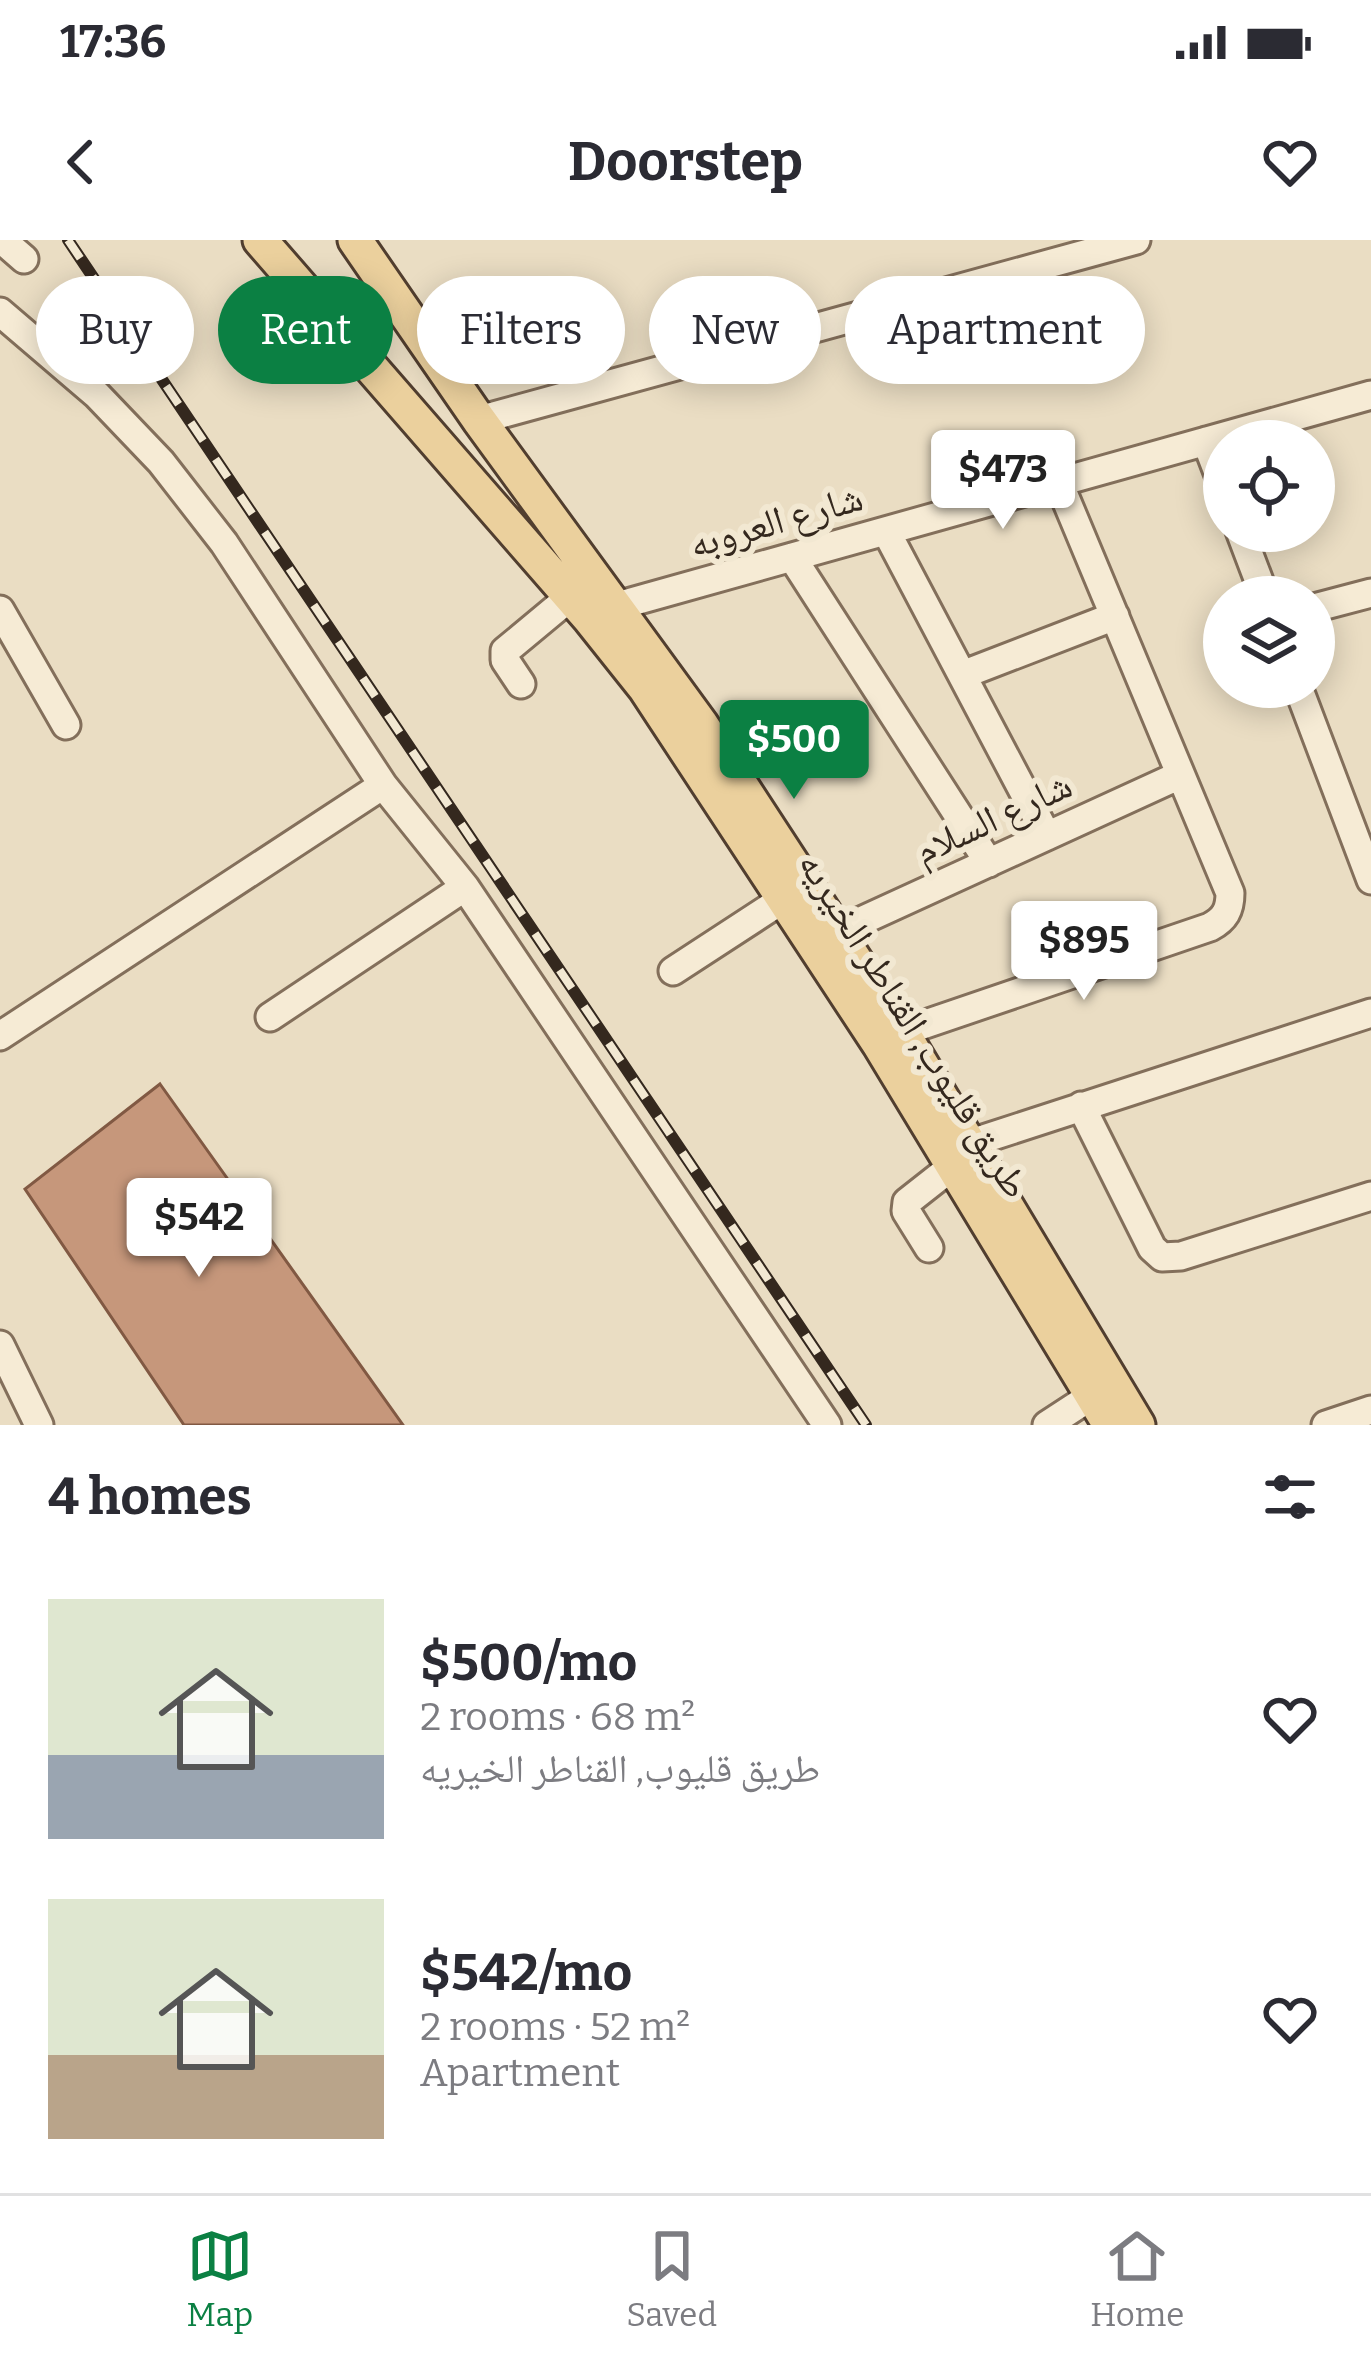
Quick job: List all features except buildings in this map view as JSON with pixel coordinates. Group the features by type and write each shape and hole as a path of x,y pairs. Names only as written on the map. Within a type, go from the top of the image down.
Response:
{"main road":[{"name":"طريق قليوب, القناطر الخيريه","path":"355,240 479,420 701,724 902,1032 1110,1425"},
{"name":"طريق قليوب, القناطر الخيريه","path":"268,244 645,688 963,1154 1138,1425"}],"street":[{"path":"2,240 25,259"},
{"path":"479,420 1136,240"},
{"path":"0,312 97,395 161,462 224,543 383,785 465,887 827,1425"},
{"name":"شارع العروبه","path":"1279,420 1371,395"},
{"name":"شارع العروبه","path":"617,606 1203,441"},
{"path":"902,1032 1210,927 1227,914 1230,893 1060,483"},
{"path":"886,531 1047,836"},
{"path":"792,557 989,863"},
{"path":"1335,602 1371,593"},
{"path":"521,684 505,660 505,651 570,597"},
{"path":"0,610 67,725"},
{"path":"962,675 1115,616"},
{"path":"1306,708 1371,880"},
{"name":"شارع السلام","path":"837,932 1180,776"},
{"path":"0,1036 383,785"},
{"path":"270,1017 465,887"},
{"path":"673,970 785,898"},
{"path":"929,1248 906,1211 907,1202 963,1154 1081,1106 1371,1013"},
{"path":"1081,1106 1153,1248 1162,1257 1181,1256 1371,1196"},
{"path":"0,1345 39,1425"},
{"path":"1047,1425 1093,1395"},
{"path":"1326,1425 1371,1410"}],"railway":[{"path":"68,240 866,1425"}]}
